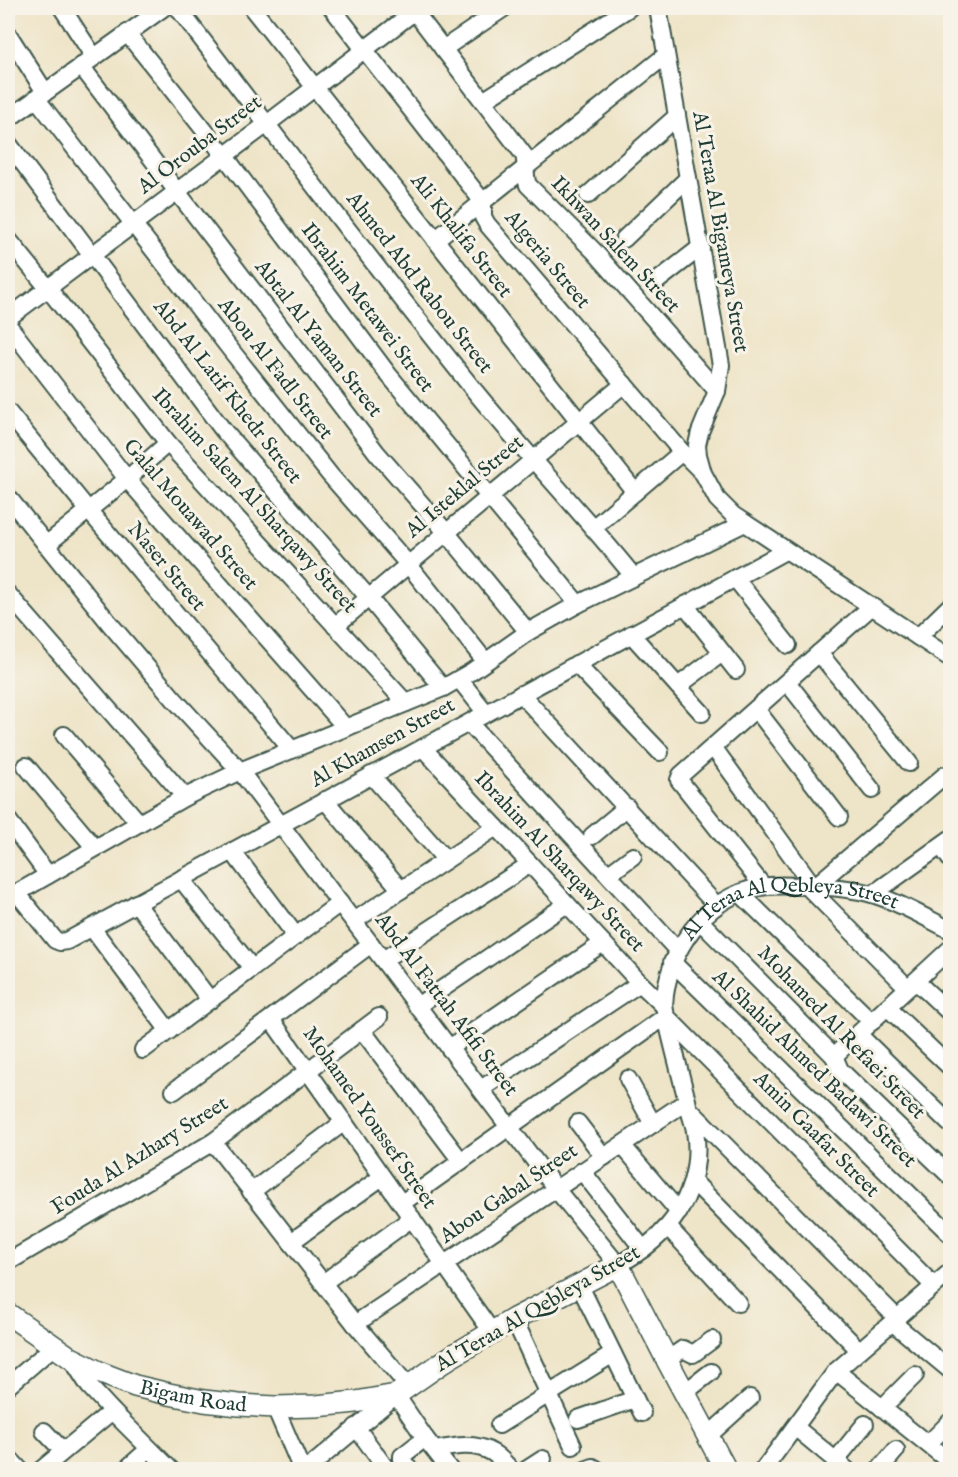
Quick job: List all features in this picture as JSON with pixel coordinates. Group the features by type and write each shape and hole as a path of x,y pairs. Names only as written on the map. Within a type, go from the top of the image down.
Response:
{"main road":[{"name":"Al Teraa Al Qebleya Street","path":"402,1390 514,1319 618,1265"},
{"path":"618,1265 726,1470"},
{"name":"Bigam Road","path":"9,1317 62,1353 101,1373 135,1386 204,1401 275,1407 336,1404 402,1390"}],"street":[{"name":"Abtal Al Yaman Street","path":"62,8 88,61 176,191 377,453 446,532 528,632"},
{"path":"8,119 128,33 139,15 163,8"},
{"name":"Ahmed Abd Rabou Street","path":"178,8 462,375 532,460 594,527 634,577"},
{"name":"Ali Khalifa Street","path":"252,8 635,492"},
{"name":"Algeria Street","path":"332,8 483,202 483,217 487,224 682,452 703,473"},
{"path":"443,49 504,8"},
{"path":"483,101 629,8"},
{"name":"Al Teraa Al Bigameya Street","path":"658,8 721,365 717,391 700,432 698,456 703,473 717,499 733,515 951,658"},
{"name":"Al Orouba Street","path":"8,318 267,124 415,9"},
{"name":"Ikhwan Salem Street","path":"415,9 524,155 528,184 594,252 717,391"},
{"name":"Ibrahim Metawei Street","path":"128,33 224,155 388,374 578,604"},
{"name":"Abou Al Fadl Street","path":"8,34 41,95 133,224 330,475 408,564 485,661"},
{"path":"435,240 666,55"},
{"path":"588,195 677,116"},
{"name":"Abd Al Latif Khedr Street","path":"8,143 223,430 368,597 443,688"},
{"path":"624,238 688,178"},
{"name":"Ibrahim Salem Al Sharqawy Street","path":"8,239 168,443 406,703"},
{"path":"656,282 701,247"},
{"name":"Galal Mouawad Street","path":"8,325 127,479 346,728"},
{"name":"Al Isteklal Street","path":"334,626 624,384"},
{"name":"Naser Street","path":"8,412 292,750"},
{"path":"46,545 168,443"},
{"path":"594,527 682,452"},
{"name":"Abd Al Fattah Afifi Street","path":"8,497 152,674 240,771 556,1189 618,1265"},
{"name":"Al Khamsen Street","path":"745,523 578,604 528,632 443,688 240,771 185,797 12,896 57,942 67,941 785,551"},
{"path":"735,578 788,645"},
{"path":"8,594 185,797"},
{"path":"685,605 736,670"},
{"path":"763,886 679,780 681,775 871,606"},
{"path":"918,637 951,606"},
{"path":"631,634 702,713"},
{"path":"678,686 723,653"},
{"path":"819,653 909,763"},
{"path":"576,664 660,752"},
{"path":"459,679 486,713"},
{"path":"787,682 872,790"},
{"path":"521,694 717,906"},
{"path":"756,709 839,817"},
{"name":"Al Shahid Ahmed Badawi Street","path":"469,723 609,874 675,956 951,1234"},
{"path":"64,735 139,823"},
{"path":"713,747 810,886 905,985 919,984 951,1013"},
{"name":"Ibrahim Al Sharqawy Street","path":"423,748 665,1011"},
{"path":"26,766 95,848"},
{"path":"371,775 446,860"},
{"path":"810,886 945,775"},
{"path":"325,800 401,890"},
{"path":"592,836 627,807"},
{"path":"8,820 48,875"},
{"path":"354,921 496,827"},
{"path":"873,894 947,848"},
{"path":"232,851 296,936"},
{"path":"609,874 633,856"},
{"path":"383,960 530,864"},
{"path":"181,879 252,968"},
{"name":"Al Teraa Al Qebleya Street","path":"618,1265 643,1249 668,1227 679,1212 693,1181 696,1157 695,1133 665,1011 664,995 675,956 700,921 717,906 740,893 763,886 810,886 844,888 873,894 951,930"},
{"path":"740,893 872,1022"},
{"path":"136,903 210,1000"},
{"path":"143,1050 340,903"},
{"path":"417,1005 567,904"},
{"name":"Mohamed Al Refaei Street","path":"700,921 834,1056 840,1070 951,1176"},
{"path":"92,927 169,1031"},
{"path":"449,1048 603,943"},
{"path":"174,1091 371,944"},
{"path":"834,1056 951,949"},
{"path":"481,1089 640,983"},
{"path":"887,1007 951,1067"},
{"path":"402,1203 665,1011"},
{"name":"Amin Gaafar Street","path":"665,1011 934,1286"},
{"name":"Fouda Al Azhary Street","path":"8,1262 213,1142 379,1017"},
{"name":"Mohamed Youssef Street","path":"271,1019 492,1332"},
{"path":"362,1030 461,1161"},
{"path":"858,1034 951,1124"},
{"path":"628,1079 653,1124"},
{"path":"688,1105 894,1320 951,1370"},
{"name":"Abou Gabal Street","path":"355,1324 653,1124 688,1105"},
{"path":"251,1191 344,1122"},
{"path":"578,1123 604,1157"},
{"path":"213,1142 355,1324 402,1390 430,1444 450,1470"},
{"path":"622,1145 679,1212"},
{"path":"582,1171 643,1249"},
{"path":"291,1242 382,1177"},
{"path":"693,1181 859,1350"},
{"path":"323,1283 412,1218"},
{"path":"668,1227 738,1303"},
{"path":"767,1468 836,1371 951,1272"},
{"path":"578,1419 639,1406 579,1284"},
{"path":"514,1319 573,1446"},
{"path":"667,1360 684,1349 695,1354 712,1340"},
{"path":"8,1386 62,1353 112,1411 171,1470"},
{"path":"499,1425 613,1354"},
{"path":"836,1371 951,1462"},
{"path":"684,1393 711,1372"},
{"path":"882,1408 915,1376"},
{"name":"Al Teraa Al Qebleya Street","path":"304,1470 402,1390"},
{"path":"708,1436 750,1398"},
{"path":"275,1407 304,1470"},
{"path":"41,1470 112,1411"},
{"path":"928,1444 951,1422"},
{"path":"795,1426 842,1465 865,1424"},
{"path":"356,1427 387,1470"},
{"path":"44,1431 63,1451"},
{"path":"410,1470 402,1460 402,1456 430,1444 478,1447 494,1453 512,1470"},
{"path":"125,1470 149,1449"},
{"path":"879,1470 896,1450"},
{"path":"8,1457 20,1470"},
{"path":"526,1470 543,1460"},
{"path":"585,1470 593,1467 598,1470"}]}
